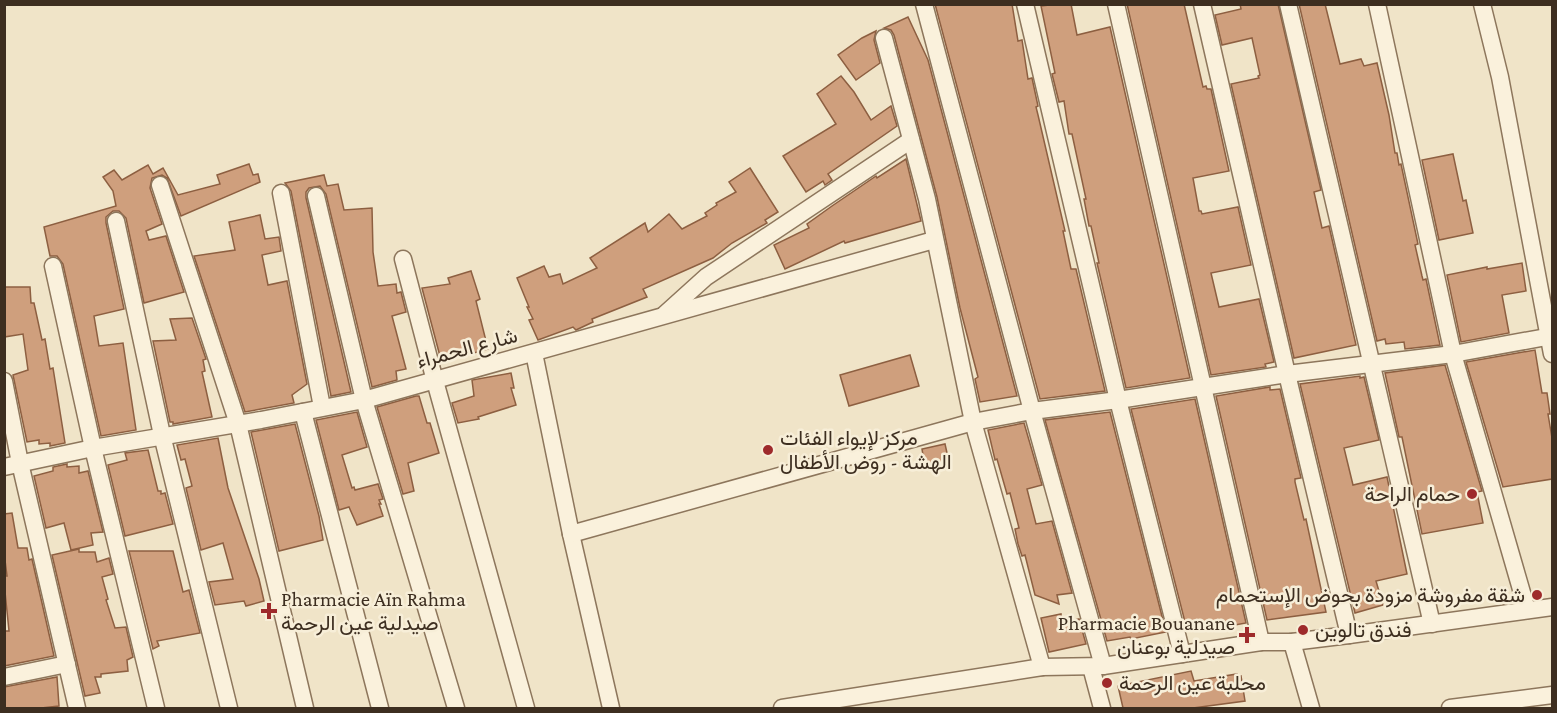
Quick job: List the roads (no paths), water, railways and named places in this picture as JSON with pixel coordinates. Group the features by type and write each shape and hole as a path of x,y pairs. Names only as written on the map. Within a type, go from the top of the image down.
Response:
{"street":[{"path":"924,4 1097,667 1102,708"},
{"path":"1025,4 1182,654"},
{"path":"1116,4 1261,642"},
{"path":"1202,4 1349,635"},
{"path":"1288,4 1432,624"},
{"path":"1377,4 1453,354 1527,610"},
{"path":"1482,4 1502,88 1551,337 1552,354"},
{"path":"884,38 927,199 973,422 1042,667"},
{"path":"664,315 706,277 911,140"},
{"path":"160,184 238,424 305,708"},
{"path":"281,193 322,407"},
{"path":"316,196 364,400 456,708"},
{"path":"116,221 162,435 229,708"},
{"name":"شارع الحمراء","path":"12,465 162,435 238,424 364,400 934,240"},
{"path":"403,259 526,708"},
{"path":"53,266 93,448 156,708"},
{"path":"571,534 973,422 1032,411 1287,374 1453,354 1551,337"},
{"path":"534,353 571,534 611,708"},
{"path":"4,381 12,465 77,708"},
{"path":"303,412 380,708"},
{"path":"782,708 1042,667 1097,667 1261,642 1292,642 1552,608"},
{"path":"1292,642 1311,708"},
{"path":"4,677 67,664"},
{"path":"1450,708 1552,695"}],"place":[{"name":"مركز لإيواء الفئات الهشة - روض الأطفال","path":"768,450"},
{"name":"حمام الراحة","path":"1472,494"},
{"name":"شقة مفروشة مزودة بحوض الإستحمام","path":"1537,595"},
{"name":"Pharmacie Aïn Rahma صيدلية عين الرحمة","path":"269,611"},
{"name":"فندق تالوين","path":"1303,630"},
{"name":"Pharmacie Bouanane صيدلية بوعنان","path":"1247,635"},
{"name":"محلبة عين الرحمة","path":"1107,683"}]}
